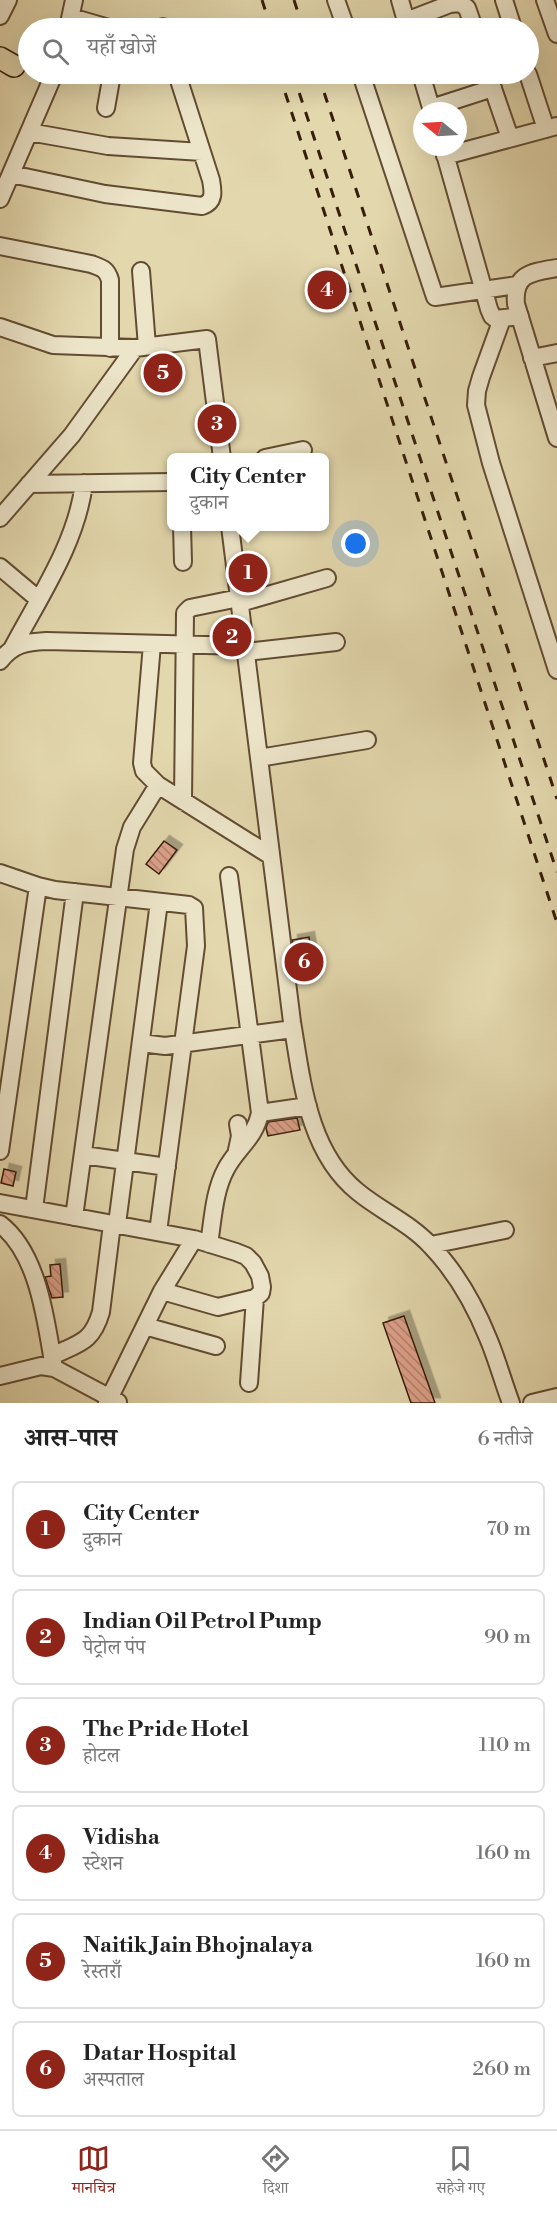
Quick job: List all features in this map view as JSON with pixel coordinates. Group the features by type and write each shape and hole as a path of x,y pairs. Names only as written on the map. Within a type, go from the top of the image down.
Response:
{"street":[{"path":"0,16 8,0"},
{"path":"336,0 342,18"},
{"path":"400,0 405,18"},
{"path":"504,0 510,18"},
{"path":"544,0 557,34"},
{"path":"421,18 459,2 467,8 470,18"},
{"path":"0,199 50,84"},
{"path":"106,108 110,84"},
{"path":"11,174 105,194 202,206 208,204 213,192 180,84"},
{"path":"364,84 435,297 518,285"},
{"path":"425,84 430,102"},
{"path":"447,102 485,84"},
{"path":"492,84 510,138"},
{"path":"467,146 552,127 533,84"},
{"path":"28,132 108,146 202,152"},
{"path":"445,156 492,316 502,320 520,315"},
{"path":"0,246 91,264 108,272 110,348"},
{"path":"557,268 528,273 515,292 532,358 557,438"},
{"path":"0,518 72,435 141,347 141,271"},
{"path":"502,320 481,377 476,405 491,463 557,670"},
{"path":"0,327 53,345 141,347 207,339 221,453"},
{"path":"532,358 557,354"},
{"path":"289,453 303,450"},
{"path":"29,484 167,482"},
{"path":"0,661 13,647 56,567 80,511 84,483"},
{"path":"182,531 183,562"},
{"path":"231,531 293,1029 301,1082 308,1106 327,1158 339,1175 359,1193 395,1216 430,1245 464,1291 488,1338 511,1403"},
{"path":"0,567 38,599"},
{"path":"183,801 186,645 184,618 190,608 239,600 327,578"},
{"path":"13,647 27,642 46,641 245,649 336,642"},
{"path":"152,645 142,763 144,771 158,785 271,856"},
{"path":"259,758 367,740"},
{"path":"74,1216 125,849 132,827 158,785"},
{"path":"0,873 38,886 189,905 194,908 196,946 158,1232"},
{"path":"0,1224 11,1233 32,1273 43,1302 53,1362 112,1401 162,1290 201,1241 225,1171 237,1150 252,1135 260,1113 229,876"},
{"path":"0,1151 38,886"},
{"path":"34,1209 75,892"},
{"path":"0,1376 53,1362 85,1341 97,1326 125,1161 159,902"},
{"path":"141,1043 156,1046 184,1044 293,1029"},
{"path":"260,1113 308,1106"},
{"path":"237,1150 240,1136 238,1124"},
{"path":"82,1155 167,1167"},
{"path":"0,1203 201,1241 246,1256 260,1276 262,1287 261,1293 255,1298 218,1307 162,1290"},
{"path":"430,1245 505,1230"},
{"path":"249,1383 255,1298"},
{"path":"145,1326 216,1346"},
{"path":"532,1403 557,1397"}],"building":[{"path":"164,841 177,850 159,874 146,864"},
{"path":"309,937 314,969 296,972 292,940"},
{"path":"297,1118 300,1130 268,1136 266,1128 268,1122"},
{"path":"4,1169 16,1172 13,1186 1,1183"},
{"path":"60,1264 63,1297 52,1298 45,1277 51,1276 50,1265"},
{"path":"404,1316 435,1403 411,1403 383,1323"}],"railway":[{"path":"262,0 268,18"},
{"path":"294,0 300,18"},
{"path":"282,84 557,923"},
{"path":"296,84 557,872"},
{"path":"321,84 557,799"}],"place":[{"name":"Vidisha","path":"327,290"},
{"name":"Naitik Jain Bhojnalaya","path":"163,373"},
{"name":"The Pride Hotel","path":"217,424"},
{"name":"City Center","path":"248,573"},
{"name":"Indian Oil Petrol Pump","path":"232,637"},
{"name":"Datar Hospital","path":"304,962"}]}
